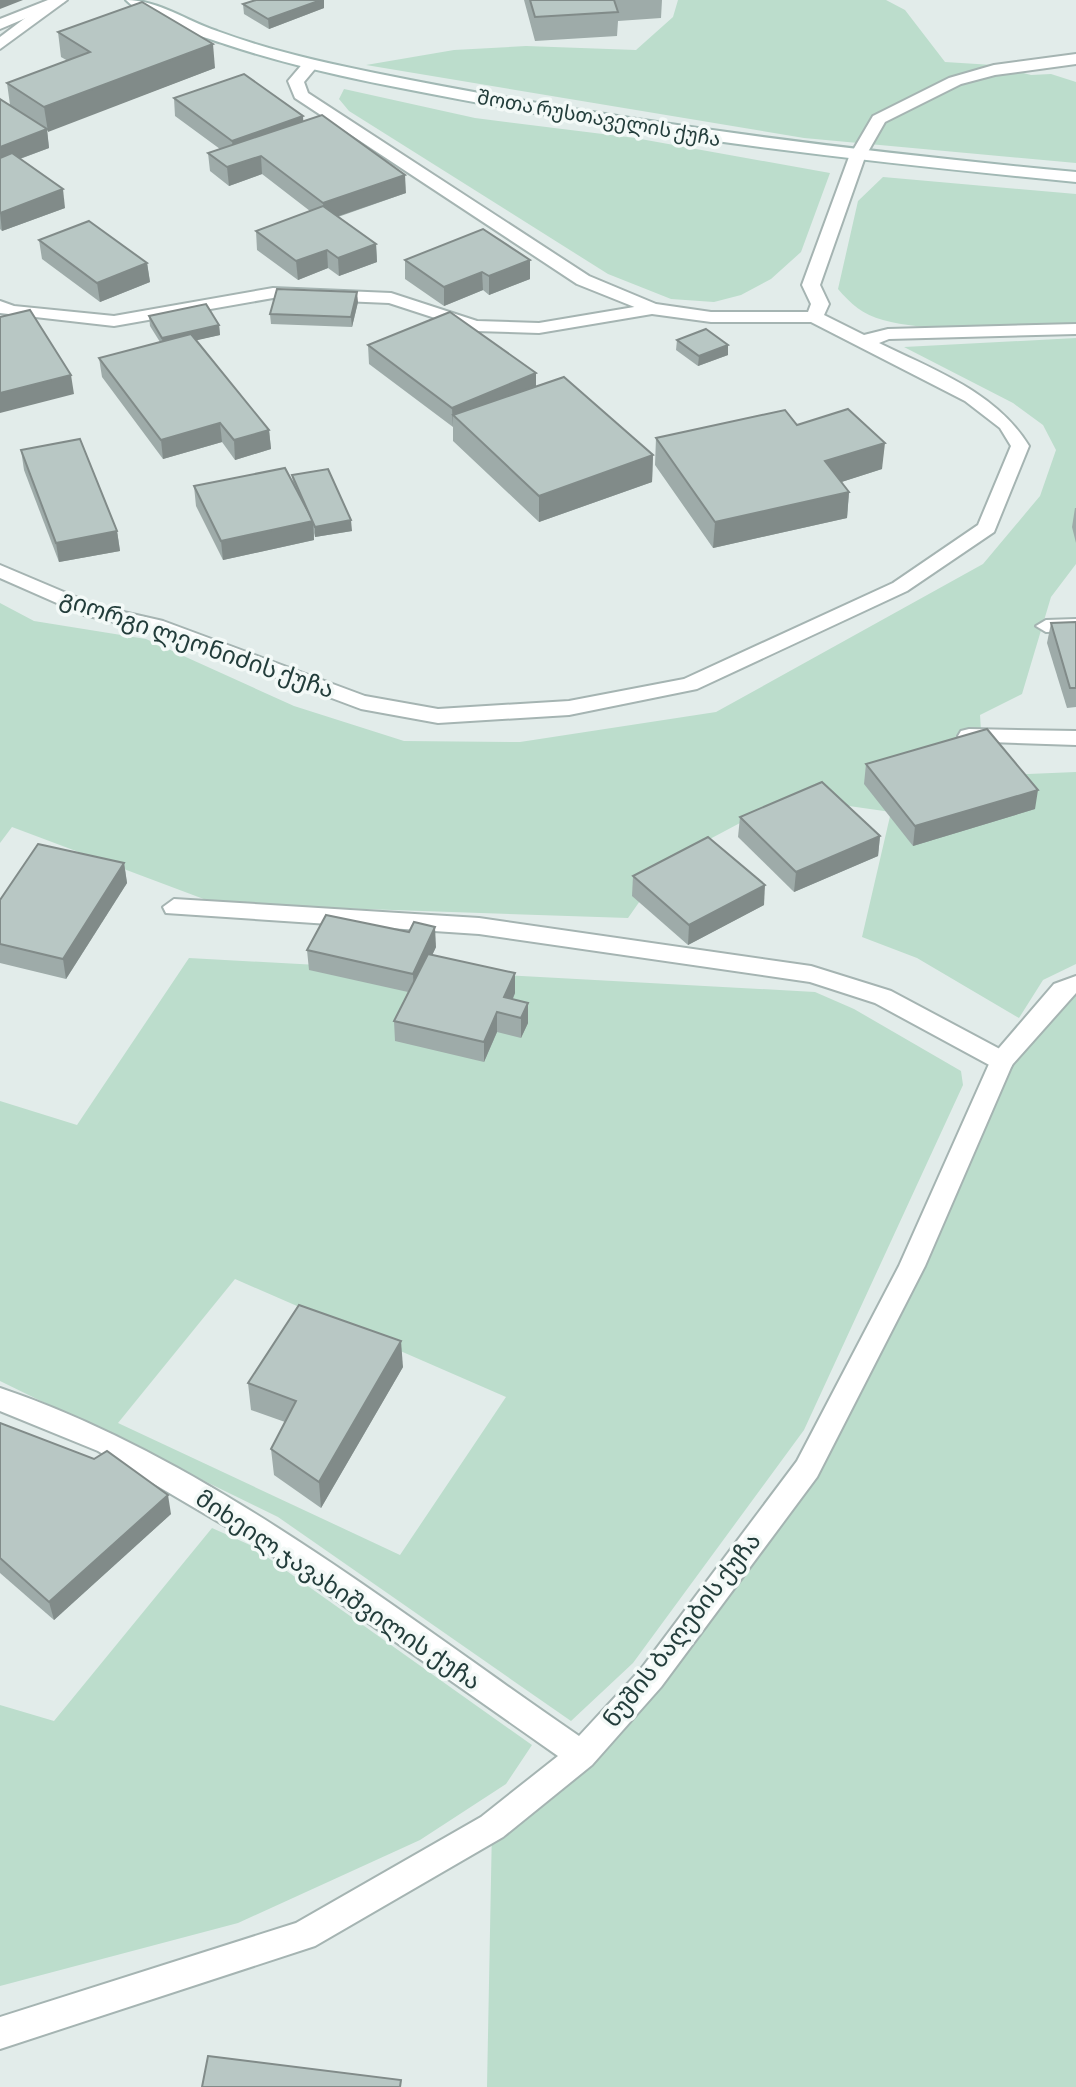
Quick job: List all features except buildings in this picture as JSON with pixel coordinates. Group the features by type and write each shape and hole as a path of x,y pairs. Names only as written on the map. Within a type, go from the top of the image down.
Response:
{"street":[{"name":"შოთა რუსთაველის ქუჩა","path":"134,0 245,46 311,64 566,115 857,157 1076,177"},
{"path":"0,24 58,1"},
{"path":"0,44 58,1"},
{"path":"814,317 820,304 811,285 857,157 879,119 931,92 994,70 1076,59"},
{"name":"გიორგი ლეონიძის ქუჩა","path":"0,571 91,611 156,625 361,702 438,716 569,708 690,684 900,587 987,528 1020,446 1007,425 972,397 814,317 711,317 652,309 583,280 301,95 296,81 311,64"},
{"path":"0,306 10,311 114,321 273,293 391,298 475,326 539,328 652,309"},
{"path":"865,341 888,334 1076,329"},
{"path":"1046,626 1076,625"},
{"path":"969,736 1076,738"},
{"path":"174,907 479,926 811,974 883,997 1002,1061"},
{"name":"ნუშის ბაღების ქუჩა","path":"0,2033 304,1935 492,1827 581,1755 651,1678 807,1469 912,1266 1002,1061 1062,990 1076,984"},
{"name":"მიხეილ ჯავახიშვილის ქუჩა","path":"0,1399 108,1443 266,1536 581,1755"}],"green space":[{"path":"678,0 886,0 905,10 945,62 993,65 1031,75 1051,74 1076,82 1076,163 804,138 366,65 454,50 526,46 636,50 673,17"},
{"path":"344,89 475,118 635,138 830,173 801,252 771,279 741,295 714,302 671,299 608,274 349,111 339,99"},
{"path":"883,177 1076,194 1076,323 927,327 883,320 858,308 838,289 858,201"},
{"path":"1076,338 1076,564 1051,597 1022,694 980,715 984,776 1076,772 1076,964 1043,980 1019,1018 917,958 862,937 891,812 807,800 755,815 708,840 656,878 628,918 217,904 12,827 0,843 0,603 34,621 146,639 294,706 404,741 520,742 716,712 983,564 1040,496 1056,450 1043,425 1013,403 904,347"},
{"path":"189,958 815,992 854,1009 961,1071 963,1085 804,1430 633,1663 571,1721 278,1517 0,1381 0,1101 77,1125","holes":["235,1279 506,1397 400,1555 118,1423"]},
{"path":"1076,984 1076,2087 487,2087 492,1827 581,1755 807,1469 988,1090"},
{"path":"212,1528 250,1545 532,1745 506,1784 420,1840 238,1923 0,1986 0,1705 54,1721"}]}
